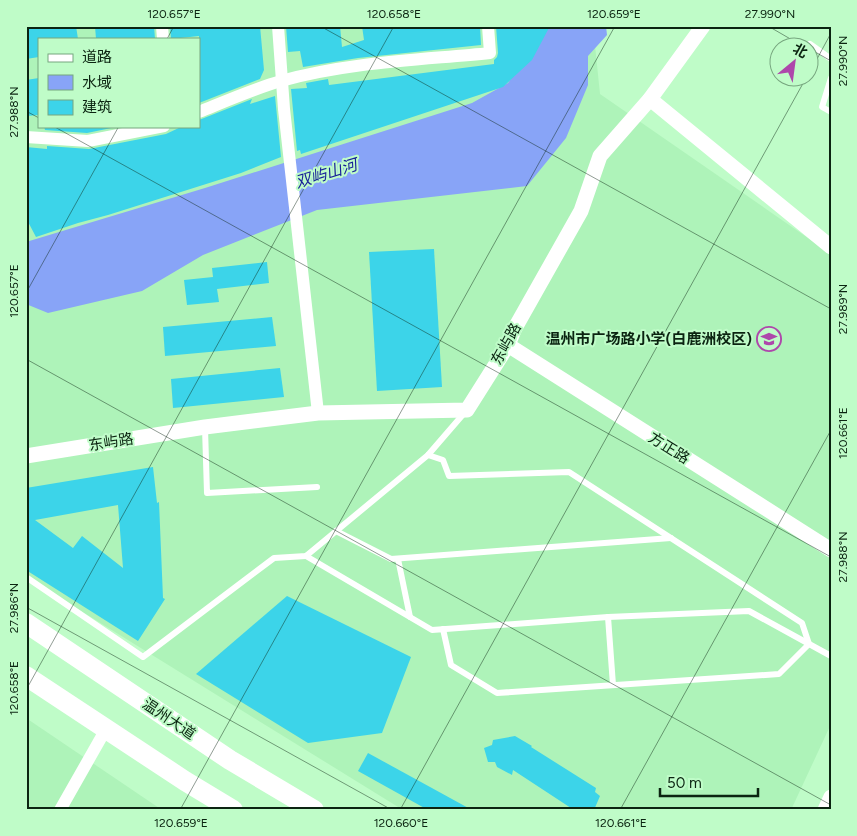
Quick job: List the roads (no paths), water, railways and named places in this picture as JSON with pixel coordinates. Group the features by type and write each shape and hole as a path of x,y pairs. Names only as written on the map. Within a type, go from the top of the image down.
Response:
{"main road":[{"name":"温州大道","path":"26,623 230,760 314,810"},
{"path":"26,676 185,781 233,810"}],"street":[{"path":"278,26 289,156 318,412"},
{"path":"200,112 258,88 336,69 490,53 488,26"},
{"name":"东屿路","path":"26,456 205,427 318,412 467,410 508,345 515,328 581,211 600,156 650,99 703,26"},
{"path":"650,99 831,247"},
{"path":"26,137 88,141 154,128"},
{"name":"方正路","path":"508,345 831,550"},
{"path":"60,810 106,729"},
{"path":"825,810 831,797"}],"lane":[{"path":"820,51 831,59"},
{"path":"831,78 822,106 831,112"},
{"path":"306,556 428,455 467,410"},
{"path":"205,427 207,493 318,487"},
{"path":"428,455 443,460 449,476 569,472 802,623 809,644"},
{"path":"336,531 391,559 671,538"},
{"path":"26,577 144,657 274,558 306,556 432,630 608,617 749,611 831,656"},
{"path":"398,559 410,617"},
{"path":"608,617 613,685"},
{"path":"443,629 451,665 497,693 779,674 809,644"}],"water":[{"name":"双屿山河","path":"543,26 606,26 607,35 588,56 588,85 566,138 527,186 317,210 203,255 142,291 48,313 26,304 26,242 205,188 472,103 508,83 538,40"}],"place":[{"name":"温州市广场路小学(白鹿洲校区)","path":"769,339"}]}
